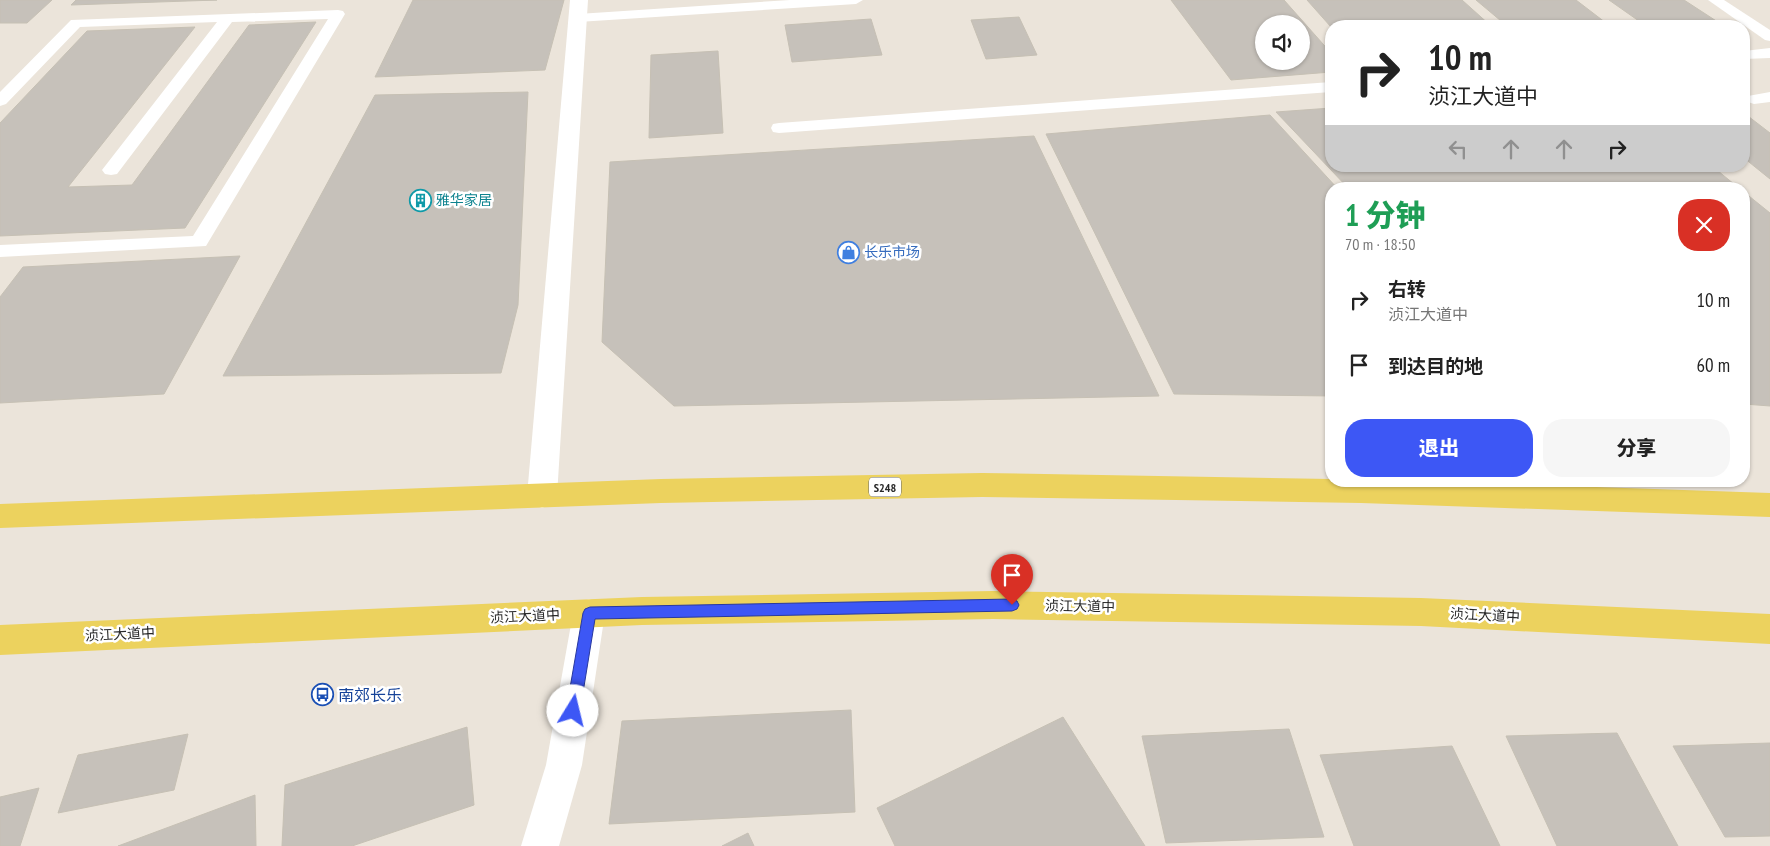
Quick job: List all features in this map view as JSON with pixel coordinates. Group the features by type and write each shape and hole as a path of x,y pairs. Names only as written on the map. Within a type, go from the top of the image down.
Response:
{"main road":[{"name":"S248","path":"0,516 660,491 982,485 1361,491 1770,505"},
{"name":"浈江大道中","path":"0,640 590,613 1003,605 1421,612 1770,629"}],"street":[{"path":"542,496 578,9"},
{"path":"540,846 564,765 590,613"}],"lane":[{"path":"578,9 856,0"},
{"path":"1715,0 1745,20"},
{"path":"0,101 76,23 338,14 199,242 2,253"},
{"path":"111,170 228,18"},
{"path":"1750,24 1770,37"},
{"path":"1750,56 1770,54"},
{"path":"779,128 1325,87"},
{"path":"1754,98 1770,97"}],"building":[{"path":"0,0 52,0 27,23 0,23"},
{"path":"76,0 217,0 71,5"},
{"path":"413,0 564,0 545,70 375,77"},
{"path":"1171,0 1284,0 1297,15 1255,15 1255,70 1310,70 1310,29 1325,46 1325,72 1231,80"},
{"path":"1307,0 1462,0 1484,20 1325,20"},
{"path":"1476,0 1576,0 1602,20 1500,20"},
{"path":"1609,0 1684,0 1715,20 1637,20"},
{"path":"1019,17 1037,55 986,59 971,20"},
{"path":"871,19 882,55 792,62 785,25"},
{"path":"316,22 185,228 0,236 0,123 87,31 195,27 68,187 132,185 249,25"},
{"path":"718,51 723,133 649,138 651,55"},
{"name":"雅华家居","path":"528,92 518,305 501,373 223,376 375,95"},
{"path":"1325,108 1325,164 1276,112"},
{"path":"1270,115 1332,182 1325,182 1325,396 1174,394 1046,134"},
{"path":"1750,118 1770,133 1770,179 1750,163"},
{"name":"长乐市场","path":"1034,136 1159,396 674,406 602,342 610,162"},
{"path":"1333,172 1719,172 1731,182 1342,182"},
{"path":"1750,197 1770,213 1770,406 1750,404"},
{"path":"240,256 164,394 0,403 0,297 23,267"},
{"path":"851,710 855,812 609,824 622,721"},
{"path":"1063,717 1145,846 895,846 877,808"},
{"path":"467,727 474,805 352,846 282,846 285,785"},
{"path":"1289,729 1324,837 1166,843 1142,736"},
{"path":"1617,733 1678,846 1557,846 1506,736"},
{"path":"188,734 174,790 58,813 78,755"},
{"path":"1770,743 1770,836 1725,837 1673,746"},
{"path":"1452,746 1500,846 1354,846 1320,755"},
{"path":"39,788 20,846 0,846 0,797"},
{"path":"255,795 256,846 118,846"},
{"path":"748,833 754,846 722,846"}],"place":[{"name":"雅华家居","path":"420,200"},
{"name":"长乐市场","path":"848,252"},
{"name":"南郊长乐","path":"322,695"}],"route":[{"path":"573,711 590,613 1012,605"}]}
